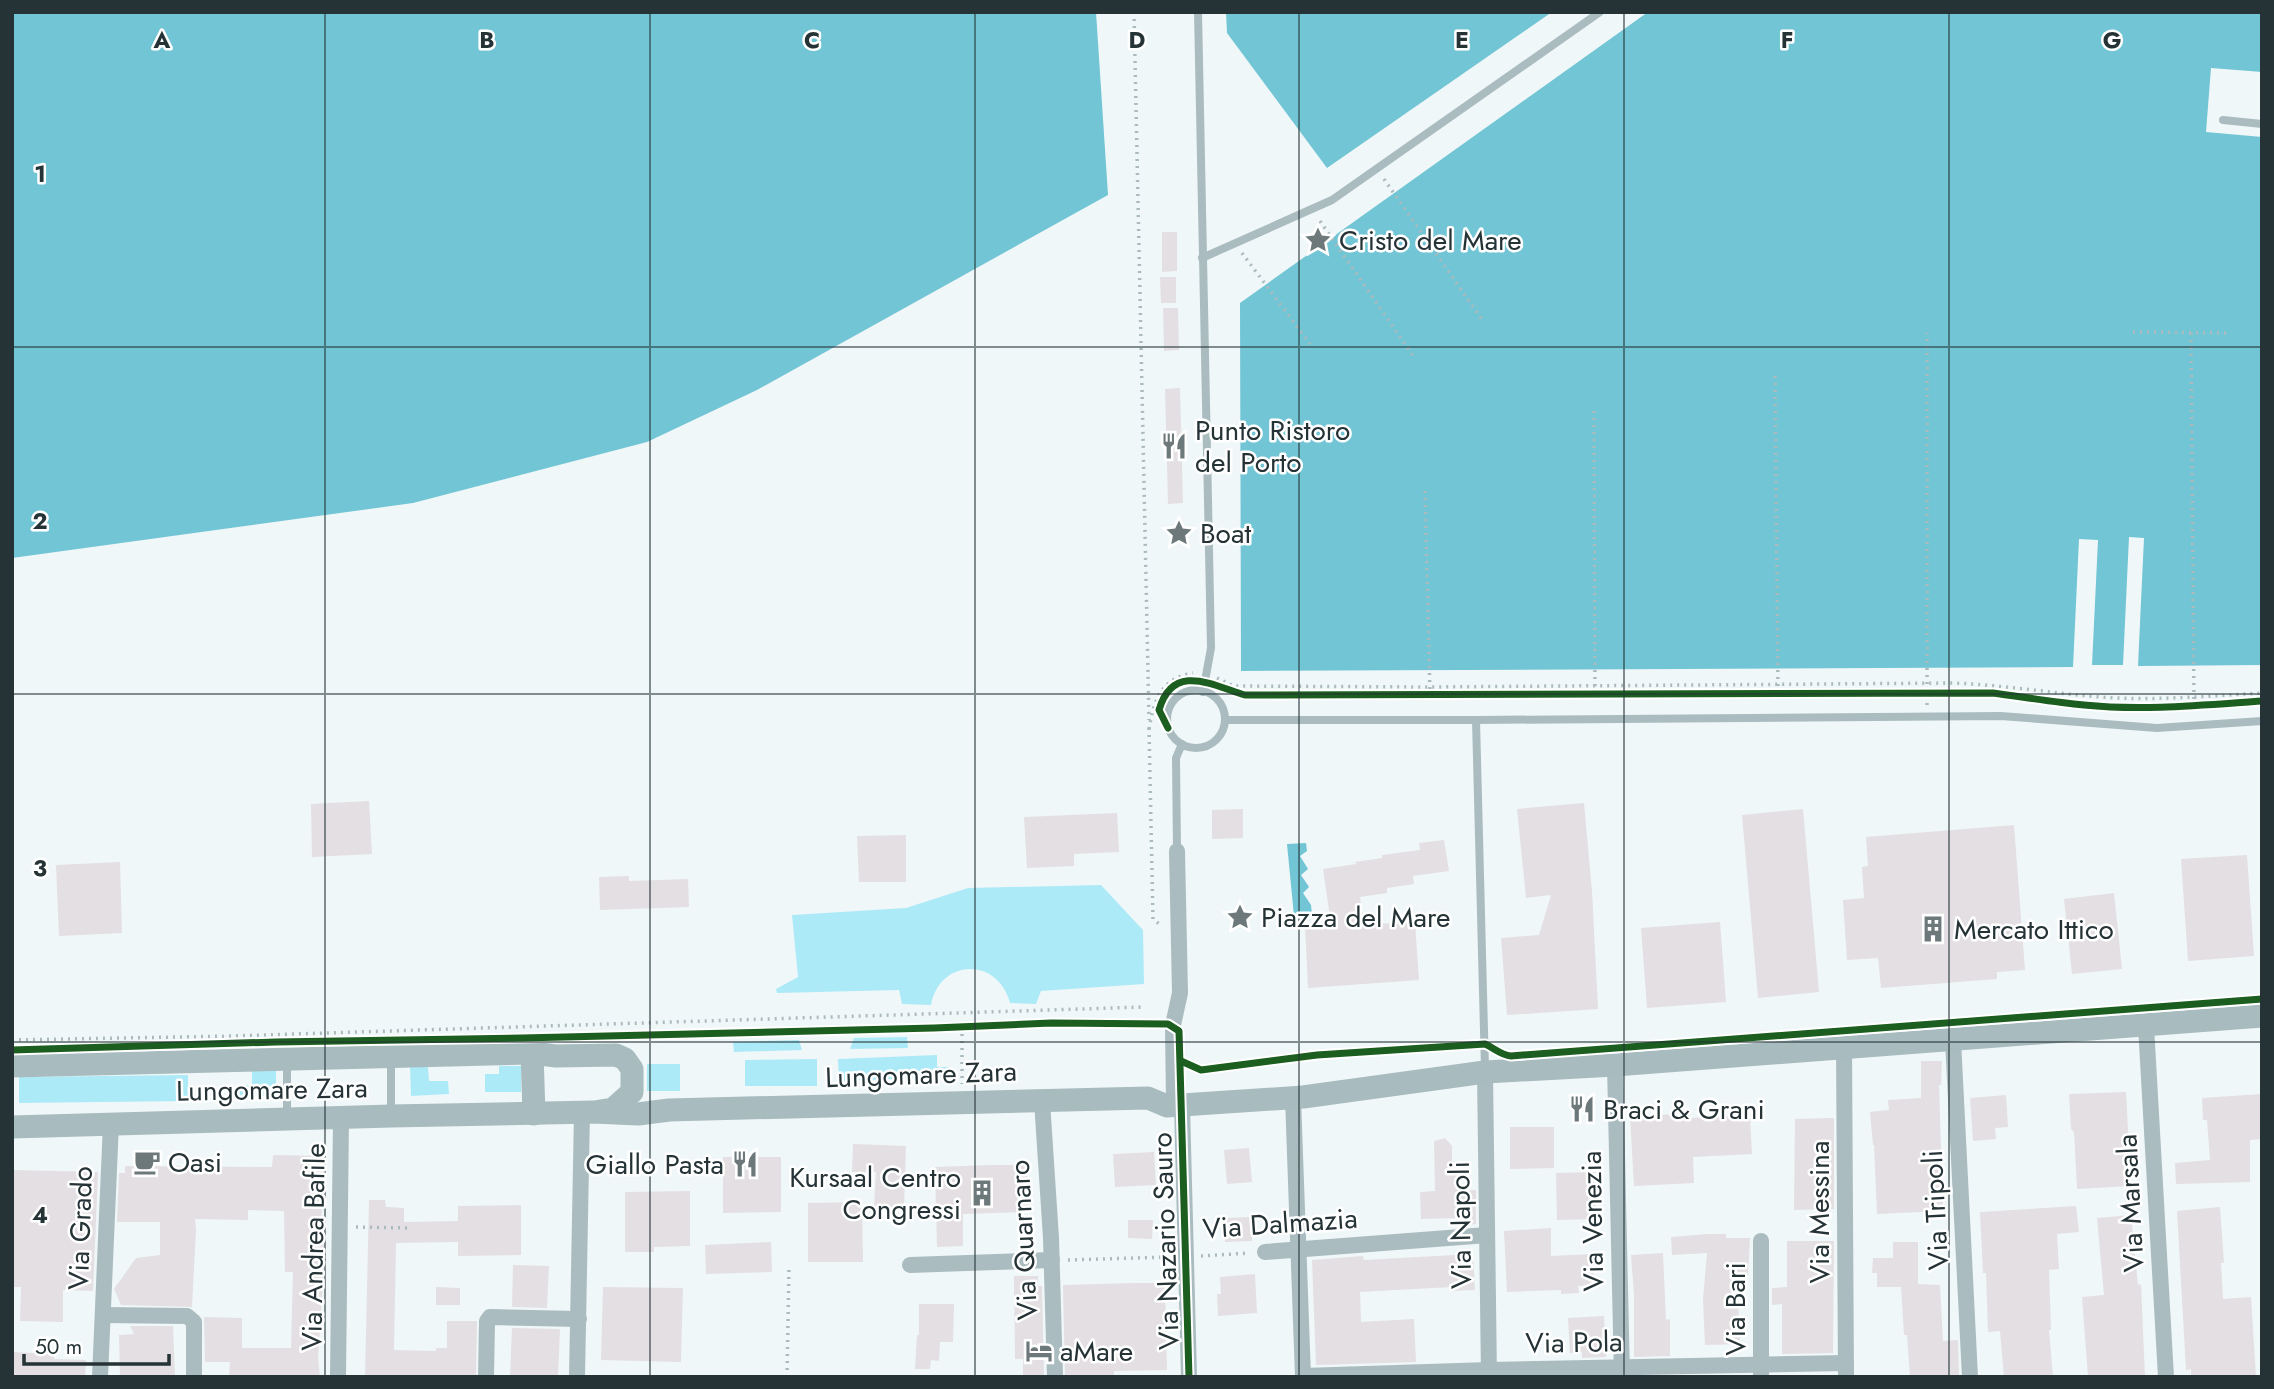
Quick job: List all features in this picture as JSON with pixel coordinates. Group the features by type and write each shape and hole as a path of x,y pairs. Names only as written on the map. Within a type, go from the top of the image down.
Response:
{"street":[{"path":"1177,850 1180,993 1173,1032 1178,1105"},
{"name":"Lungomare Zara","path":"12,1127 391,1116 588,1112 638,1114 669,1110 1148,1098 1167,1106 1293,1098 1485,1072 1615,1065 2262,1016"},
{"name":"Via Marsala","path":"2146,1026 2166,1377"},
{"name":"Via Tripoli","path":"1953,1040 1970,1377"},
{"name":"Via Messina","path":"1844,1046 1846,1370"},
{"name":"Lungomare Zara","path":"12,1066 532,1053 556,1056 616,1055 625,1059 632,1069 632,1091 613,1109 588,1112"},
{"path":"532,1053 534,1114"},
{"name":"Via Venezia","path":"1615,1065 1622,1372"},
{"name":"Via Napoli","path":"1485,1072 1489,1373"},
{"name":"Lungomare Zara","path":"632,1091 645,1103 669,1110"},
{"path":"1293,1098 1303,1377"},
{"name":"Via Quarnaro","path":"1042,1101 1052,1260 1055,1377"},
{"name":"Via Nazario Sauro","path":"1178,1105 1191,1256 1189,1377"},
{"path":"577,1377 588,1112"},
{"name":"Via Andrea Bafile","path":"338,1377 341,1119"},
{"name":"Via Grado","path":"100,1377 111,1123"},
{"name":"Via Dalmazia","path":"1265,1252 1487,1236"},
{"name":"Via Bari","path":"1761,1241 1761,1370"},
{"path":"910,1265 1052,1260"},
{"path":"103,1315 187,1316 194,1322 194,1377"},
{"path":"486,1377 487,1321 490,1317 579,1319"},
{"name":"Via Pola","path":"1303,1377 1846,1370"}],"lane":[{"path":"1198,12 1211,648 1203,692"},
{"path":"1202,258 1332,200 1600,12"},
{"path":"2223,120 2262,124"},
{"path":"1188,692 1203,692 1213,696 1219,703 1224,720 1223,729 1212,743 1195,748 1182,744 1172,736 1168,728 1168,710 1173,702 1188,692"},
{"path":"1224,720 2001,716 2157,728 2262,721"},
{"path":"1476,720 1485,1072"},
{"path":"1177,850 1176,758 1182,744"},
{"path":"391,1058 391,1116"},
{"path":"287,1060 287,1120"}],"path":[{"path":"1134,12 1153,919 1160,924"},
{"path":"1394,193 1483,321"},
{"path":"1312,209 1413,358"},
{"path":"1235,243 1310,344"},
{"path":"1927,332 1927,693"},
{"path":"2133,332 2231,333"},
{"path":"2191,333 2194,706"},
{"path":"1775,376 1778,694"},
{"path":"1594,411 1595,694"},
{"path":"1425,492 1429,691"},
{"path":"1149,729 1158,697 1166,684 1175,677 1196,673 1245,695"},
{"path":"1168,728 1159,710 1163,697 1174,685 1206,678 1234,686 1595,694 1726,694"},
{"path":"1297,695 1595,685 1778,684 2002,685 2099,697 2194,697 2262,693"},
{"path":"1765,694 1792,693"},
{"path":"1914,693 1940,693"},
{"path":"1966,693 1993,693 2071,703"},
{"path":"2184,706 2262,701"},
{"path":"2097,706 2175,707"},
{"path":"12,1040 232,1036 1144,1007"},
{"path":"952,1027 974,1026"},
{"path":"962,1027 963,1103"},
{"path":"164,1046 371,1041"},
{"path":"340,1227 410,1228"},
{"path":"787,1377 789,1266"}],"shaded area":[{"path":"12,12 1096,12 1108,195 757,390 647,442 413,503 12,558"},
{"path":"1226,12 1552,12 1327,168 1227,33"},
{"path":"1648,12 2262,12 2262,72 2211,68 2206,132 2262,137 2262,665 2138,666 2144,538 2129,537 2123,665 2092,665 2098,540 2079,539 2073,667 1241,671 1240,303"},
{"path":"1306,843 1307,851 1300,856 1308,869 1301,875 1309,887 1303,893 1311,905 1312,915 1294,916 1287,844"},
{"path":"1101,885 1143,930 1144,984 1041,991 1036,1004 1010,1003 1004,988 994,977 969,969 945,978 936,990 931,1005 902,1004 899,990 777,993 776,989 798,977 792,915 906,908 968,888"},
{"path":"907,1037 908,1048 850,1049 854,1038"},
{"path":"799,1040 802,1050 734,1052 733,1042"},
{"path":"937,1055 937,1067 949,1067 949,1077 839,1081 838,1059"},
{"path":"817,1059 817,1086 745,1086 745,1060"},
{"path":"647,1064 680,1064 680,1091 647,1091"},
{"path":"428,1066 429,1081 448,1081 449,1094 411,1096 410,1067"},
{"path":"499,1066 521,1066 521,1092 485,1092 485,1074 499,1074"},
{"path":"252,1071 276,1071 276,1096 237,1096 237,1085 252,1085"},
{"path":"188,1075 188,1101 19,1103 19,1077"}],"building":[{"path":"1162,232 1177,232 1177,271 1162,272"},
{"path":"1160,277 1176,277 1176,303 1161,303"},
{"path":"1163,308 1178,308 1179,350 1164,351"},
{"name":"Punto Ristoro del Porto","path":"1180,388 1183,503 1168,504 1165,389"},
{"path":"369,801 372,854 312,857 311,804"},
{"path":"1584,803 1598,1009 1507,1015 1501,938 1539,935 1551,895 1526,898 1517,809"},
{"path":"1243,809 1243,838 1212,839 1212,810"},
{"path":"1803,809 1819,992 1758,998 1742,815"},
{"path":"1117,813 1119,852 1074,854 1074,866 1027,868 1024,817"},
{"name":"Mercato Ittico","path":"2014,825 2025,970 1997,972 1997,979 1881,988 1878,958 1847,960 1843,900 1864,898 1862,867 1868,866 1866,837"},
{"path":"906,835 906,882 859,882 857,836"},
{"path":"1444,840 1449,871 1413,876 1414,884 1387,888 1387,893 1360,897 1364,924 1415,923 1419,980 1308,988 1305,925 1331,924 1323,869 1382,858 1382,855 1420,850 1419,843"},
{"path":"2247,855 2254,956 2188,961 2181,859"},
{"path":"120,862 122,933 59,936 56,865"},
{"path":"629,876 629,881 688,879 689,907 600,910 599,877"},
{"path":"2114,893 2122,969 2072,974 2064,899"},
{"path":"1720,922 1726,1002 1647,1008 1641,928"},
{"path":"1921,1061 1942,1061 1939,1085 1943,1211 1877,1214 1870,1112 1889,1110 1888,1100 1921,1098"},
{"path":"2126,1092 2131,1186 2077,1189 2069,1094"},
{"path":"2262,1094 2262,1139 2250,1140 2250,1182 2176,1184 2175,1163 2210,1160 2207,1120 2203,1120 2202,1098"},
{"path":"2006,1095 2008,1127 1995,1128 1996,1139 1973,1141 1970,1098"},
{"path":"1690,1113 1690,1118 1744,1115 1744,1119 1750,1118 1752,1154 1693,1157 1694,1183 1634,1186 1630,1117"},
{"path":"1834,1118 1834,1209 1794,1210 1795,1119"},
{"path":"1510,1127 1554,1127 1554,1168 1510,1169"},
{"path":"1445,1138 1452,1146 1452,1161 1457,1161 1458,1191 1476,1190 1476,1224 1465,1225 1464,1218 1421,1219 1420,1192 1435,1191 1434,1141"},
{"path":"853,1144 906,1146 904,1208 874,1207 876,1172 852,1172"},
{"path":"1249,1148 1252,1182 1227,1184 1224,1150"},
{"path":"1154,1152 1156,1185 1115,1187 1113,1154"},
{"path":"273,1155 325,1156 320,1241 324,1240 318,1358 320,1377 229,1377 230,1362 205,1362 204,1317 242,1318 242,1348 291,1348 293,1272 285,1272 284,1211 248,1210 248,1220 195,1219 192,1307 121,1305 114,1289 136,1258 160,1255 160,1222 117,1222 119,1173 125,1173 125,1166 272,1167"},
{"path":"723,1157 781,1157 781,1212 723,1213"},
{"name":"Kursaal Centro Congressi","path":"1027,1165 1028,1212 963,1214 963,1246 937,1247 935,1167"},
{"path":"12,1170 98,1172 93,1291 63,1290 63,1322 20,1321 21,1287 12,1287"},
{"path":"1595,1172 1596,1219 1557,1220 1556,1173"},
{"path":"690,1191 690,1246 654,1247 654,1252 625,1252 625,1192"},
{"path":"369,1200 385,1200 386,1207 404,1208 404,1222 458,1221 458,1206 521,1205 521,1255 458,1256 458,1242 396,1243 394,1350 436,1351 436,1348 447,1348 447,1321 477,1321 476,1377 365,1377"},
{"path":"862,1202 863,1262 808,1262 808,1203"},
{"path":"2076,1206 2079,1232 2057,1234 2059,1269 2049,1270 2049,1330 2053,1377 2004,1377 2000,1331 1988,1332 1980,1212"},
{"path":"2220,1207 2224,1263 2221,1263 2223,1299 2251,1297 2256,1377 2191,1377 2191,1369 2186,1370 2177,1211"},
{"path":"2131,1215 2138,1285 2141,1284 2145,1377 2088,1377 2082,1297 2104,1295 2097,1218"},
{"path":"1251,1217 1252,1241 1225,1242 1224,1218"},
{"path":"1128,1220 1153,1220 1152,1239 1128,1238"},
{"path":"1551,1228 1551,1256 1593,1254 1594,1285 1578,1286 1579,1293 1561,1294 1561,1290 1507,1292 1504,1231"},
{"path":"1726,1234 1726,1238 1750,1238 1748,1276 1737,1276 1740,1344 1705,1345 1703,1299 1707,1253 1672,1255 1671,1237"},
{"path":"1787,1241 1834,1241 1833,1353 1782,1354 1782,1304 1772,1305 1772,1288 1787,1287"},
{"path":"771,1242 772,1272 706,1274 705,1245"},
{"path":"1893,1242 1918,1242 1918,1284 1940,1285 1943,1341 1958,1340 1959,1377 1910,1377 1901,1287 1877,1287 1877,1273 1872,1273 1873,1258 1893,1258"},
{"path":"1663,1253 1666,1320 1670,1319 1670,1356 1634,1357 1631,1255"},
{"path":"1473,1254 1475,1290 1453,1291 1452,1287 1360,1292 1361,1322 1414,1319 1416,1362 1316,1365 1312,1260"},
{"path":"513,1265 549,1266 547,1308 512,1307"},
{"path":"1255,1274 1257,1313 1218,1316 1217,1294 1221,1294 1220,1277"},
{"path":"1014,1276 1038,1276 1038,1286 1042,1286 1044,1377 1023,1377 1023,1359 1015,1359"},
{"path":"1165,1283 1167,1370 1114,1371 1114,1377 1065,1377 1063,1285"},
{"path":"436,1287 460,1288 460,1305 436,1305"},
{"path":"603,1287 683,1288 681,1362 601,1360"},
{"path":"919,1304 954,1304 953,1342 940,1342 939,1361 931,1360 930,1369 915,1369"},
{"path":"1604,1316 1606,1357 1582,1358 1582,1352 1570,1353 1568,1318"},
{"path":"130,1326 173,1326 175,1376 120,1377 119,1335 134,1334"},
{"path":"512,1328 560,1329 558,1377 510,1377"},
{"path":"12,1352 54,1354 54,1359 86,1360 85,1377 12,1377"}],"cycle path":[{"path":"1168,728 1159,710 1165,695 1174,686 1195,681 1245,695 1993,693 2106,707 2173,707 2262,701"},
{"path":"1181,1061 1201,1070 1317,1055 1485,1044 1511,1056 2262,999"},
{"path":"12,1050 1051,1023 1168,1024 1179,1031 1189,1377"}],"place":[{"name":"Cristo del Mare","path":"1318,240"},
{"name":"Punto Ristoro del Porto","path":"1174,446"},
{"name":"Boat","path":"1179,533"},
{"name":"Piazza del Mare","path":"1240,917"},
{"name":"Mercato Ittico","path":"1933,929"},
{"name":"Braci & Grani","path":"1582,1109"},
{"name":"Oasi","path":"147,1162"},
{"name":"Giallo Pasta","path":"745,1164"},
{"name":"Kursaal Centro Congressi","path":"982,1193"},
{"name":"aMare","path":"1039,1351"}]}
